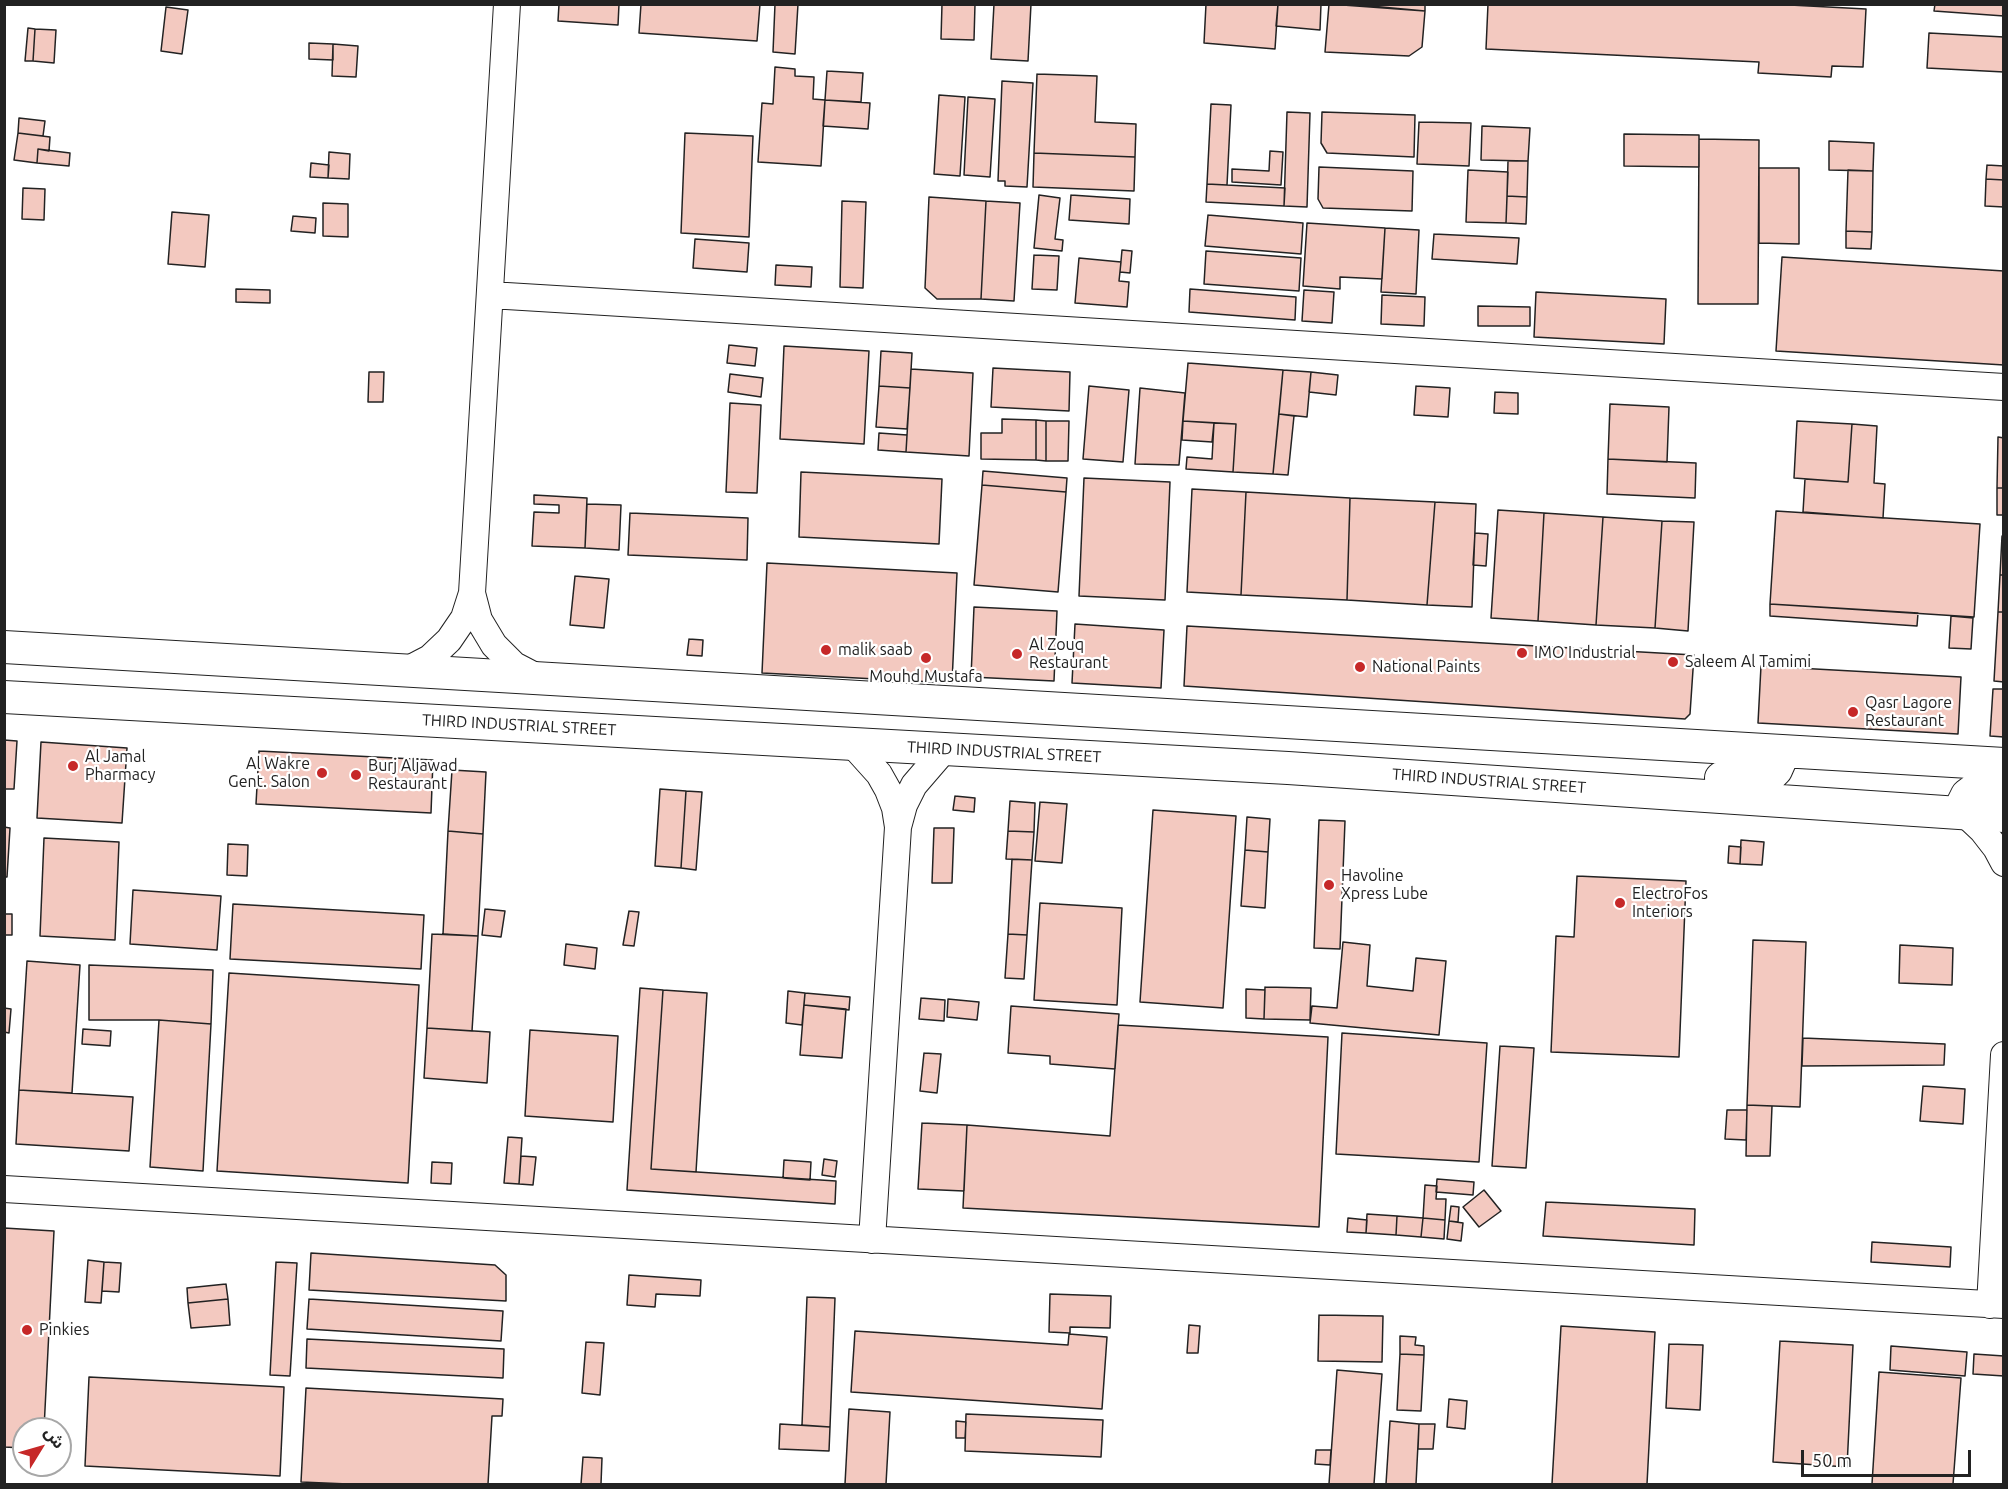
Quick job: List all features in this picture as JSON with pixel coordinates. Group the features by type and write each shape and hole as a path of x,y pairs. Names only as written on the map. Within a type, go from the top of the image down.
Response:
{"main road":[{"path":"6,645 2004,764"},
{"name":"THIRD INDUSTRIAL STREET","path":"4,697 1288,768 2004,816"},
{"path":"1651,792 1669,783 1688,778 1759,779 1769,777 1776,770 1780,761 1780,752"},
{"path":"1965,813 1963,803 1967,795 1975,789 2004,789"}],"street":[{"path":"407,670 430,658 449,640 464,618 472,593 507,4"},
{"path":"490,295 2004,387"},
{"path":"472,593 479,621 494,645 514,665 539,678"},
{"path":"852,744 879,774 888,790 895,808 898,827"},
{"path":"872,1240 898,827 904,805 914,785 945,749"},
{"path":"1965,813 1982,830 2004,863"},
{"path":"4,1189 1997,1305 2004,1055"}],"building":[{"path":"559,4 619,4 618,25 558,21"},
{"path":"641,4 760,4 757,41 639,33"},
{"path":"775,4 798,4 795,54 773,52"},
{"path":"942,4 975,4 974,40 941,39"},
{"path":"994,4 1031,4 1028,61 991,59"},
{"path":"1206,4 1278,4 1275,49 1204,43"},
{"path":"1278,4 1321,4 1320,30 1276,26"},
{"path":"1329,4 1425,11 1422,47 1409,56 1325,52"},
{"path":"1349,4 1425,4 1425,11"},
{"path":"1488,4 1771,4 1866,9 1863,67 1832,66 1831,77 1758,73 1759,62 1486,49"},
{"path":"1935,4 2004,4 2004,16 1934,11"},
{"path":"166,7 188,10 182,54 161,51"},
{"path":"28,28 35,29 33,61 25,61"},
{"path":"35,29 56,30 54,63 33,61"},
{"path":"1929,33 2004,37 2004,72 1927,68"},
{"path":"309,43 333,44 333,60 309,59"},
{"path":"333,44 358,46 356,77 332,76"},
{"path":"775,67 795,69 795,76 814,77 813,99 825,100 821,166 758,162 762,103 773,104"},
{"path":"827,71 863,73 861,102 825,100"},
{"path":"1037,74 1097,76 1095,122 1136,124 1135,157 1034,153"},
{"path":"1002,81 1033,83 1027,187 1005,186 1005,181 998,181"},
{"path":"939,95 965,97 960,176 934,174"},
{"path":"968,97 995,99 990,177 964,175"},
{"path":"825,100 870,103 868,129 823,126"},
{"path":"1211,104 1231,105 1227,185 1207,184"},
{"path":"1287,112 1310,113 1307,207 1284,206"},
{"path":"1322,112 1415,115 1414,157 1327,153 1321,143"},
{"path":"19,118 45,121 43,136 18,133"},
{"path":"1419,122 1471,123 1469,166 1417,164"},
{"path":"1482,126 1530,128 1528,161 1481,160"},
{"path":"18,133 50,137 49,151 38,149 37,163 14,160"},
{"path":"685,133 753,136 749,237 681,233"},
{"path":"1624,134 1699,135 1699,167 1624,166"},
{"path":"1699,139 1759,140 1758,304 1698,304"},
{"path":"1829,141 1874,143 1873,171 1829,170"},
{"path":"38,149 70,153 69,166 37,163"},
{"path":"1270,151 1283,152 1281,185 1232,182 1232,169 1269,171"},
{"path":"329,152 350,154 349,179 328,178"},
{"path":"1034,153 1135,157 1134,191 1033,187"},
{"path":"1508,161 1528,161 1527,197 1507,196"},
{"path":"311,163 329,165 328,178 310,177"},
{"path":"1987,165 2004,166 2004,180 1986,179"},
{"path":"1319,167 1413,171 1412,211 1323,208 1318,199"},
{"path":"1759,168 1799,168 1799,244 1759,243"},
{"path":"1468,170 1508,172 1506,223 1466,222"},
{"path":"1848,170 1873,171 1872,232 1846,231"},
{"path":"1986,179 2004,180 2004,207 1985,206"},
{"path":"1207,184 1285,188 1284,206 1206,202"},
{"path":"23,188 45,189 44,220 22,219"},
{"path":"1039,195 1060,198 1055,239 1063,240 1062,251 1034,248"},
{"path":"1071,195 1130,199 1129,224 1069,220"},
{"path":"1507,196 1527,197 1526,224 1506,223"},
{"path":"929,197 986,201 981,299 937,299 925,288"},
{"path":"842,201 866,202 863,288 840,287"},
{"path":"986,201 1020,203 1014,301 981,299"},
{"path":"323,203 348,204 348,237 323,236"},
{"path":"172,212 209,215 205,267 168,264"},
{"path":"1208,215 1303,223 1301,254 1205,246"},
{"path":"293,216 316,218 315,233 291,231"},
{"path":"1307,223 1385,228 1382,279 1340,277 1340,289 1303,286"},
{"path":"1385,228 1419,230 1416,294 1381,292"},
{"path":"1846,231 1872,232 1871,249 1846,248"},
{"path":"1434,234 1519,238 1517,264 1432,259"},
{"path":"695,239 749,243 747,272 693,268"},
{"path":"1122,250 1132,251 1130,273 1120,272"},
{"path":"1206,251 1301,258 1299,291 1204,284"},
{"path":"1034,255 1059,256 1057,290 1032,289"},
{"path":"1782,257 2004,271 2004,365 1776,351"},
{"path":"1079,258 1121,262 1119,281 1129,282 1127,307 1075,303"},
{"path":"776,265 812,267 811,287 775,285"},
{"path":"236,289 270,290 270,303 236,302"},
{"path":"1190,289 1296,297 1295,320 1189,312"},
{"path":"1304,290 1334,292 1332,323 1302,321"},
{"path":"1536,292 1666,299 1664,344 1534,337"},
{"path":"1382,295 1425,297 1424,326 1381,324"},
{"path":"1478,306 1530,307 1530,326 1478,326"},
{"path":"729,345 757,348 755,366 727,363"},
{"path":"784,346 869,351 864,444 780,439"},
{"path":"881,351 912,353 910,388 879,386"},
{"path":"1188,363 1283,370 1273,474 1233,472 1236,424 1183,421"},
{"path":"993,368 1070,372 1069,411 991,407"},
{"path":"911,369 973,373 969,456 906,452"},
{"path":"1283,370 1311,372 1307,417 1279,414"},
{"path":"369,372 384,372 383,402 368,402"},
{"path":"1311,372 1338,375 1336,395 1309,392"},
{"path":"730,374 763,378 761,397 728,392"},
{"path":"879,386 910,388 907,429 876,427"},
{"path":"1089,386 1129,390 1123,462 1083,459"},
{"path":"1416,386 1450,388 1448,417 1414,415"},
{"path":"1140,388 1185,393 1179,465 1135,464"},
{"path":"1495,392 1518,393 1518,414 1494,413"},
{"path":"730,403 761,405 757,493 726,492"},
{"path":"1610,404 1669,407 1667,462 1608,459"},
{"path":"1279,414 1294,416 1288,475 1273,474"},
{"path":"1002,419 1036,420 1036,460 981,459 981,433 1002,433"},
{"path":"1036,420 1046,421 1046,461 1036,460"},
{"path":"1046,421 1069,421 1068,461 1046,461"},
{"path":"1183,421 1214,423 1212,442 1182,440"},
{"path":"1797,421 1852,424 1848,482 1794,478"},
{"path":"1214,423 1236,424 1233,472 1186,469 1187,457 1212,459"},
{"path":"1852,424 1877,426 1874,483 1885,484 1883,518 1803,512 1805,479 1848,482"},
{"path":"879,433 907,435 906,452 878,450"},
{"path":"1998,437 2004,438 2004,488 1997,488"},
{"path":"1608,459 1696,463 1695,498 1607,494"},
{"path":"983,471 1067,478 1066,492 982,485"},
{"path":"801,472 942,479 939,544 799,537"},
{"path":"1084,478 1170,482 1165,600 1079,596"},
{"path":"982,485 1066,492 1058,592 974,585"},
{"path":"1997,488 2004,488 2004,515 1997,515"},
{"path":"1192,489 1246,492 1241,595 1187,592"},
{"path":"1246,492 1350,498 1347,600 1241,595"},
{"path":"534,495 587,498 585,548 532,546 534,512 559,513 559,505 534,504"},
{"path":"1350,498 1435,502 1427,605 1347,600"},
{"path":"1435,502 1476,504 1472,607 1427,605"},
{"path":"587,504 621,505 619,550 585,548"},
{"path":"1498,510 1544,513 1538,621 1491,618"},
{"path":"1776,511 1980,524 1974,617 1770,604"},
{"path":"630,513 748,518 747,560 628,555"},
{"path":"1544,513 1603,517 1596,625 1538,621"},
{"path":"1603,517 1662,521 1655,628 1596,625"},
{"path":"1662,521 1694,522 1688,631 1655,628"},
{"path":"1475,533 1488,534 1486,566 1473,565"},
{"path":"2002,536 2004,537 2004,575 2000,575"},
{"path":"767,563 957,573 952,683 762,673"},
{"path":"2000,575 2004,575 2004,612 1998,612"},
{"path":"575,576 609,579 604,628 570,625"},
{"path":"1770,604 1918,613 1917,626 1770,616"},
{"path":"974,607 1057,611 1054,681 971,677"},
{"path":"1998,612 2004,612 2004,682 1994,681"},
{"path":"1951,616 1973,618 1971,649 1949,648"},
{"path":"1075,624 1164,630 1161,688 1072,683"},
{"path":"1187,626 1694,655 1690,714 1685,719 1184,686"},
{"path":"689,639 703,640 702,656 687,655"},
{"path":"1761,666 1961,677 1958,734 1758,723"},
{"path":"1993,689 2004,689 2004,737 1990,736"},
{"path":"4,740 17,741 14,789 4,789"},
{"path":"41,742 127,748 122,823 37,818"},
{"path":"259,751 433,760 431,813 256,804"},
{"path":"452,770 486,772 483,834 448,831"},
{"path":"660,789 686,791 681,868 655,866"},
{"path":"686,791 702,792 696,870 681,868"},
{"path":"955,796 975,798 974,812 953,810"},
{"path":"1010,801 1035,803 1034,832 1008,831"},
{"path":"1040,802 1067,804 1062,863 1035,861"},
{"path":"1153,810 1236,816 1223,1008 1140,1002"},
{"path":"1247,817 1270,819 1268,852 1245,850"},
{"name":"Havoline Xpress Lube","path":"1319,820 1345,821 1340,949 1314,948"},
{"path":"4,827 10,828 7,877 4,877"},
{"path":"934,828 954,828 952,883 932,883"},
{"path":"448,831 483,834 478,936 443,934"},
{"path":"1008,831 1034,832 1032,860 1006,859"},
{"path":"44,838 119,842 115,940 40,936"},
{"path":"1741,840 1764,842 1762,865 1740,864"},
{"path":"228,844 248,845 247,876 227,875"},
{"path":"1729,846 1741,847 1740,864 1728,863"},
{"path":"1245,850 1268,852 1265,908 1241,906"},
{"path":"1012,859 1032,860 1027,935 1008,934"},
{"path":"1577,876 1686,881 1679,1057 1551,1052 1556,936 1574,937"},
{"path":"133,890 221,896 217,950 130,944"},
{"path":"1040,903 1122,908 1117,1005 1034,1000"},
{"path":"233,904 424,915 421,969 230,959"},
{"path":"485,909 505,911 501,937 482,935"},
{"path":"629,911 639,912 634,946 623,945"},
{"path":"4,914 12,914 12,935 4,935"},
{"path":"432,934 478,936 472,1031 427,1028"},
{"path":"1008,934 1027,935 1024,979 1005,978"},
{"path":"1753,940 1806,942 1800,1107 1747,1105"},
{"path":"1343,942 1370,945 1367,986 1413,991 1416,958 1446,961 1439,1035 1310,1023 1312,1006 1337,1008"},
{"path":"566,944 597,948 595,969 564,965"},
{"path":"1900,945 1953,948 1952,985 1899,983"},
{"path":"27,961 80,965 72,1093 19,1090"},
{"path":"89,965 213,970 211,1024 159,1020 89,1020"},
{"path":"229,973 419,985 408,1183 217,1171"},
{"path":"1265,987 1311,988 1310,1020 1264,1019"},
{"path":"640,988 663,990 651,1169 836,1181 835,1204 627,1190"},
{"path":"1246,989 1265,990 1264,1019 1246,1018"},
{"path":"663,990 707,993 696,1172 651,1169"},
{"path":"788,991 805,993 802,1025 786,1023"},
{"path":"805,993 850,997 849,1010 804,1005"},
{"path":"921,998 945,1000 944,1021 919,1019"},
{"path":"948,999 979,1002 977,1020 947,1017"},
{"path":"804,1005 846,1009 842,1058 800,1055"},
{"path":"1011,1006 1119,1014 1115,1069 1050,1064 1050,1056 1008,1053"},
{"path":"4,1008 11,1009 9,1033 4,1032"},
{"path":"159,1020 211,1024 203,1171 150,1167"},
{"path":"1118,1025 1328,1037 1319,1227 963,1208 967,1125 1110,1136"},
{"path":"427,1028 490,1032 487,1083 424,1078"},
{"path":"83,1029 111,1031 110,1046 82,1044"},
{"path":"530,1030 618,1036 613,1122 525,1116"},
{"path":"1342,1033 1487,1043 1479,1162 1336,1154"},
{"path":"1803,1038 1945,1044 1944,1065 1802,1066"},
{"path":"1500,1046 1534,1048 1526,1168 1492,1166"},
{"path":"924,1053 941,1054 937,1093 920,1091"},
{"path":"1923,1086 1965,1089 1963,1124 1920,1121"},
{"path":"19,1090 133,1097 129,1151 16,1144"},
{"path":"1747,1105 1772,1106 1770,1156 1746,1156"},
{"path":"1727,1110 1747,1110 1746,1140 1725,1139"},
{"path":"922,1123 967,1125 964,1191 918,1189"},
{"path":"508,1137 522,1138 519,1184 504,1183"},
{"path":"521,1156 536,1157 533,1185 519,1184"},
{"path":"824,1159 837,1161 835,1177 822,1175"},
{"path":"784,1160 811,1162 810,1180 783,1178"},
{"path":"432,1162 452,1163 451,1184 431,1183"},
{"path":"1437,1179 1474,1182 1473,1195 1436,1192"},
{"path":"1425,1185 1437,1186 1436,1199 1446,1199 1445,1220 1423,1218"},
{"path":"1484,1190 1501,1211 1479,1227 1463,1207"},
{"path":"1546,1202 1695,1209 1694,1245 1543,1236"},
{"path":"1451,1206 1459,1207 1458,1222 1449,1221"},
{"path":"1367,1214 1397,1216 1396,1235 1366,1233"},
{"path":"1397,1216 1423,1218 1421,1237 1396,1235"},
{"path":"1348,1218 1367,1220 1366,1233 1347,1232"},
{"path":"1423,1218 1445,1220 1444,1239 1421,1237"},
{"path":"1449,1221 1463,1223 1461,1241 1447,1239"},
{"name":"Pinkies","path":"4,1228 54,1231 45,1417 12,1417 12,1447 4,1447"},
{"path":"1872,1242 1951,1247 1950,1267 1871,1262"},
{"path":"311,1253 495,1265 506,1275 506,1301 309,1290"},
{"path":"88,1260 104,1262 101,1303 85,1302"},
{"path":"104,1262 121,1263 119,1292 102,1291"},
{"path":"276,1262 297,1263 290,1376 270,1375"},
{"path":"629,1275 701,1280 700,1296 656,1294 655,1307 627,1305"},
{"path":"226,1284 228,1299 188,1303 187,1288"},
{"path":"1050,1294 1111,1296 1110,1328 1070,1327 1070,1333 1049,1332"},
{"path":"807,1297 835,1298 830,1427 802,1425"},
{"path":"228,1299 230,1325 191,1328 188,1303"},
{"path":"309,1299 503,1311 501,1341 307,1329"},
{"path":"1319,1315 1383,1316 1382,1362 1318,1361"},
{"path":"1189,1325 1200,1326 1198,1353 1187,1353"},
{"path":"1561,1326 1655,1332 1647,1484 1552,1484"},
{"path":"855,1331 1068,1345 1069,1334 1107,1337 1102,1409 851,1392"},
{"path":"1400,1336 1416,1337 1415,1345 1424,1346 1424,1355 1400,1354"},
{"path":"307,1339 504,1349 503,1378 306,1368"},
{"path":"1780,1341 1853,1345 1847,1467 1773,1462"},
{"path":"586,1342 604,1343 600,1395 582,1393"},
{"path":"1669,1344 1703,1345 1700,1410 1666,1408"},
{"path":"1891,1346 1967,1352 1965,1376 1890,1370"},
{"path":"1400,1354 1424,1355 1421,1411 1397,1410"},
{"path":"1974,1354 2004,1356 2004,1376 1973,1374"},
{"path":"1337,1370 1382,1374 1374,1484 1329,1484"},
{"path":"1879,1372 1961,1378 1953,1484 1872,1484"},
{"path":"89,1377 284,1387 280,1476 85,1466"},
{"path":"306,1388 503,1399 502,1416 492,1416 488,1484 301,1482"},
{"path":"1449,1399 1467,1401 1465,1429 1447,1427"},
{"path":"849,1409 890,1412 886,1484 845,1484"},
{"path":"966,1414 1103,1420 1101,1457 965,1451"},
{"path":"956,1421 966,1422 965,1438 956,1438"},
{"path":"1390,1421 1419,1424 1416,1484 1386,1484"},
{"path":"780,1424 830,1427 829,1451 779,1449"},
{"path":"1419,1424 1435,1424 1433,1449 1418,1449"},
{"path":"1316,1450 1331,1450 1330,1465 1315,1464"},
{"path":"583,1457 602,1458 601,1484 581,1484"}],"place":[{"name":"malik saab","path":"826,650"},
{"name":"IMO Industrial","path":"1522,653"},
{"name":"Al Zouq Restaurant","path":"1017,654"},
{"name":"Mouhd Mustafa","path":"926,658"},
{"name":"Saleem Al Tamimi","path":"1673,662"},
{"name":"National Paints","path":"1360,667"},
{"name":"Qasr Lagore Restaurant","path":"1853,712"},
{"name":"Al Jamal Pharmacy","path":"73,766"},
{"name":"Al Wakre Gent. Salon","path":"322,773"},
{"name":"Burj Aljawad Restaurant","path":"356,775"},
{"name":"Havoline Xpress Lube","path":"1329,885"},
{"name":"ElectroFos Interiors","path":"1620,903"},
{"name":"Pinkies","path":"27,1330"}]}
